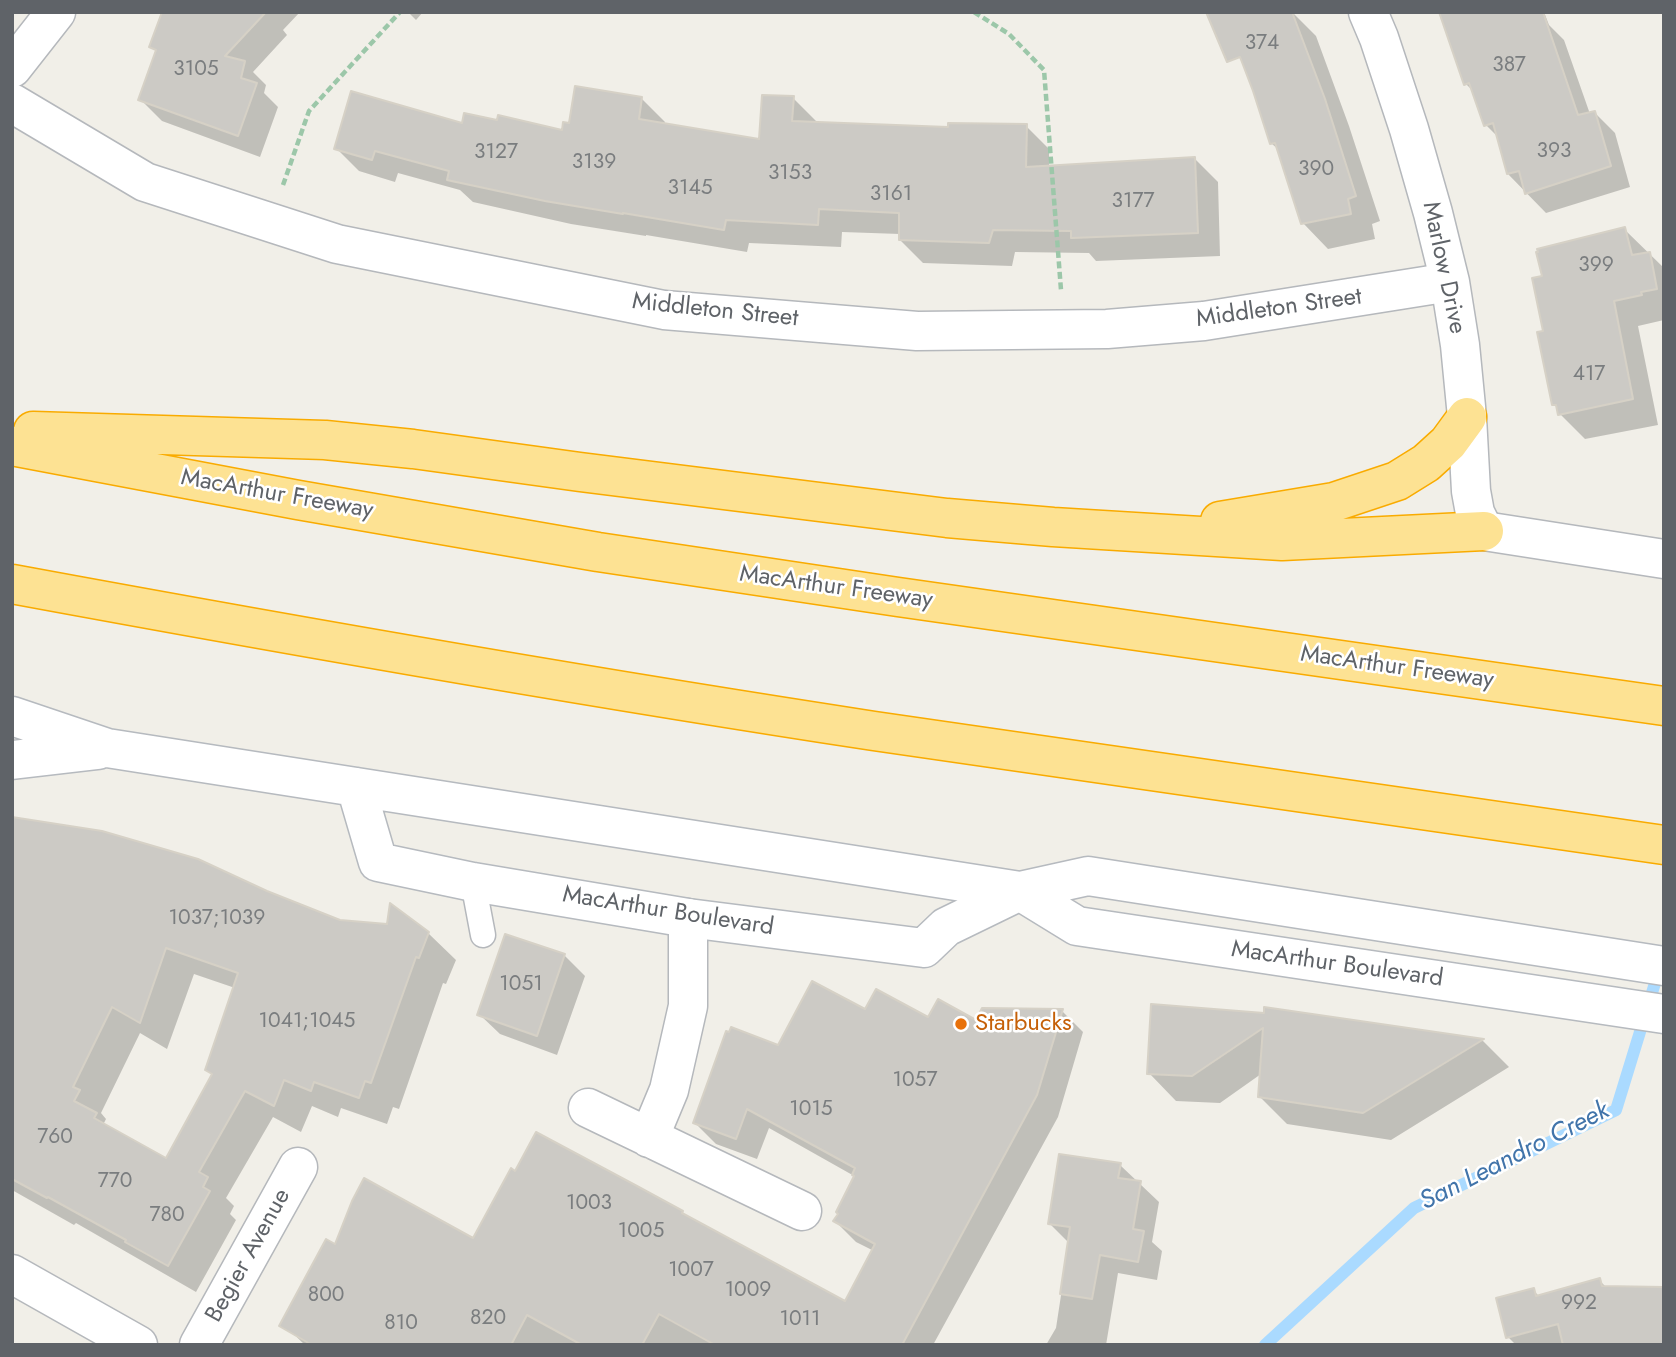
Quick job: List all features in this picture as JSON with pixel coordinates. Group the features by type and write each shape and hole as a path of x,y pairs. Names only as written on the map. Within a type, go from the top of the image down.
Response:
{"highway":[{"path":"1146,533 1334,502 1396,481 1426,463 1448,443 1466,417"},
{"path":"12,430 325,440 947,518 1146,533 1282,541 1484,531"},
{"name":"MacArthur Freeway","path":"12,446 298,500 598,552 1664,706"},
{"path":"12,584 293,636 859,728 1664,845"}],"main road":[{"path":"12,68 56,12"},
{"name":"Marlow Drive","path":"1368,12 1409,129 1450,282 1460,345 1471,491 1475,513 1484,531"},
{"name":"Middleton Street","path":"12,103 145,182 337,244 663,310 917,331 1107,329 1204,321 1450,282"},
{"path":"1484,531 1664,559"},
{"name":"MacArthur Boulevard","path":"12,716 107,748 1020,891 1077,926 1664,1014"},
{"name":"MacArthur Boulevard","path":"12,760 107,748"},
{"name":"MacArthur Boulevard","path":"356,787 378,862 473,882 688,918 925,948 946,927 1020,891 1088,876 1664,966"},
{"path":"649,1138 669,1090 688,1006 688,918"},
{"path":"588,1108 802,1211"},
{"name":"Begier Avenue","path":"199,1345 298,1167"},
{"path":"12,1274 138,1345"}],"lane":[{"path":"473,882 483,935"}],"path":[{"path":"271,223 309,111 400,12"},
{"path":"974,12 1009,34 1044,70 1065,329"}],"building":[{"path":"162,12 266,12 225,56 245,61 241,78 257,83 238,136 138,100 156,50 149,47"},
{"path":"1206,12 1292,12 1325,99 1356,196 1348,199 1351,214 1301,224 1275,143 1270,144 1240,57 1227,62"},
{"path":"1439,12 1543,12 1578,115 1595,111 1611,166 1525,194 1519,171 1507,174 1493,123 1484,126 1469,83 1464,85"},
{"path":"575,86 642,97 639,119 759,139 762,95 794,96 792,121 948,127 948,123 1027,124 1026,167 1195,157 1198,233 1071,238 1071,231 993,230 989,243 899,240 899,213 819,209 818,225 726,220 724,230 545,201 447,180 449,171 375,151 372,160 334,149 351,91 462,123 464,113 497,120 498,115 562,130 563,122 569,123"},
{"path":"1625,227 1632,255 1650,252 1657,289 1614,301 1633,399 1558,415 1556,405 1552,405 1537,332 1543,331 1532,278 1542,276 1537,249"},
{"path":"12,817 102,831 198,859 267,891 340,920 387,924 390,903 429,932 419,958 416,957 371,1083 365,1081 359,1098 314,1082 311,1091 284,1080 274,1106 245,1091 199,1172 208,1177 203,1187 210,1191 168,1266 125,1242 126,1240 12,1179","holes":["166,948 238,973 205,1070 212,1074 166,1158 94,1118 97,1113 74,1101 80,1090 73,1087 112,1007 140,1023"]},
{"path":"505,934 565,954 537,1036 477,1015"},
{"path":"812,981 865,1009 876,989 928,1017 938,999 976,1020 982,1008 1063,1009 1037,1095 902,1345 715,1345 659,1314 642,1345 582,1345 527,1315 511,1345 312,1345 279,1326 326,1239 335,1244 364,1178 473,1238 511,1168 515,1171 536,1132 845,1301 875,1244 833,1221 854,1176 852,1175 855,1168 747,1109 736,1139 693,1123 726,1031 729,1032 731,1027 778,1045"},
{"path":"1151,1004 1264,1013 1264,1007 1484,1039 1363,1113 1258,1097 1263,1028 1192,1076 1147,1074"},
{"path":"1059,1154 1121,1163 1118,1178 1141,1181 1133,1229 1144,1231 1138,1262 1100,1255 1092,1299 1060,1294 1070,1227 1048,1224"},
{"path":"1600,1278 1602,1286 1664,1287 1664,1345 1563,1345 1558,1324 1506,1338 1496,1298 1534,1288 1536,1296"}],"waterway":[{"name":"San Leandro Creek","path":"1265,1345 1414,1208 1616,1110 1659,970"}],"place":[{"name":"Starbucks","path":"961,1024"}]}
